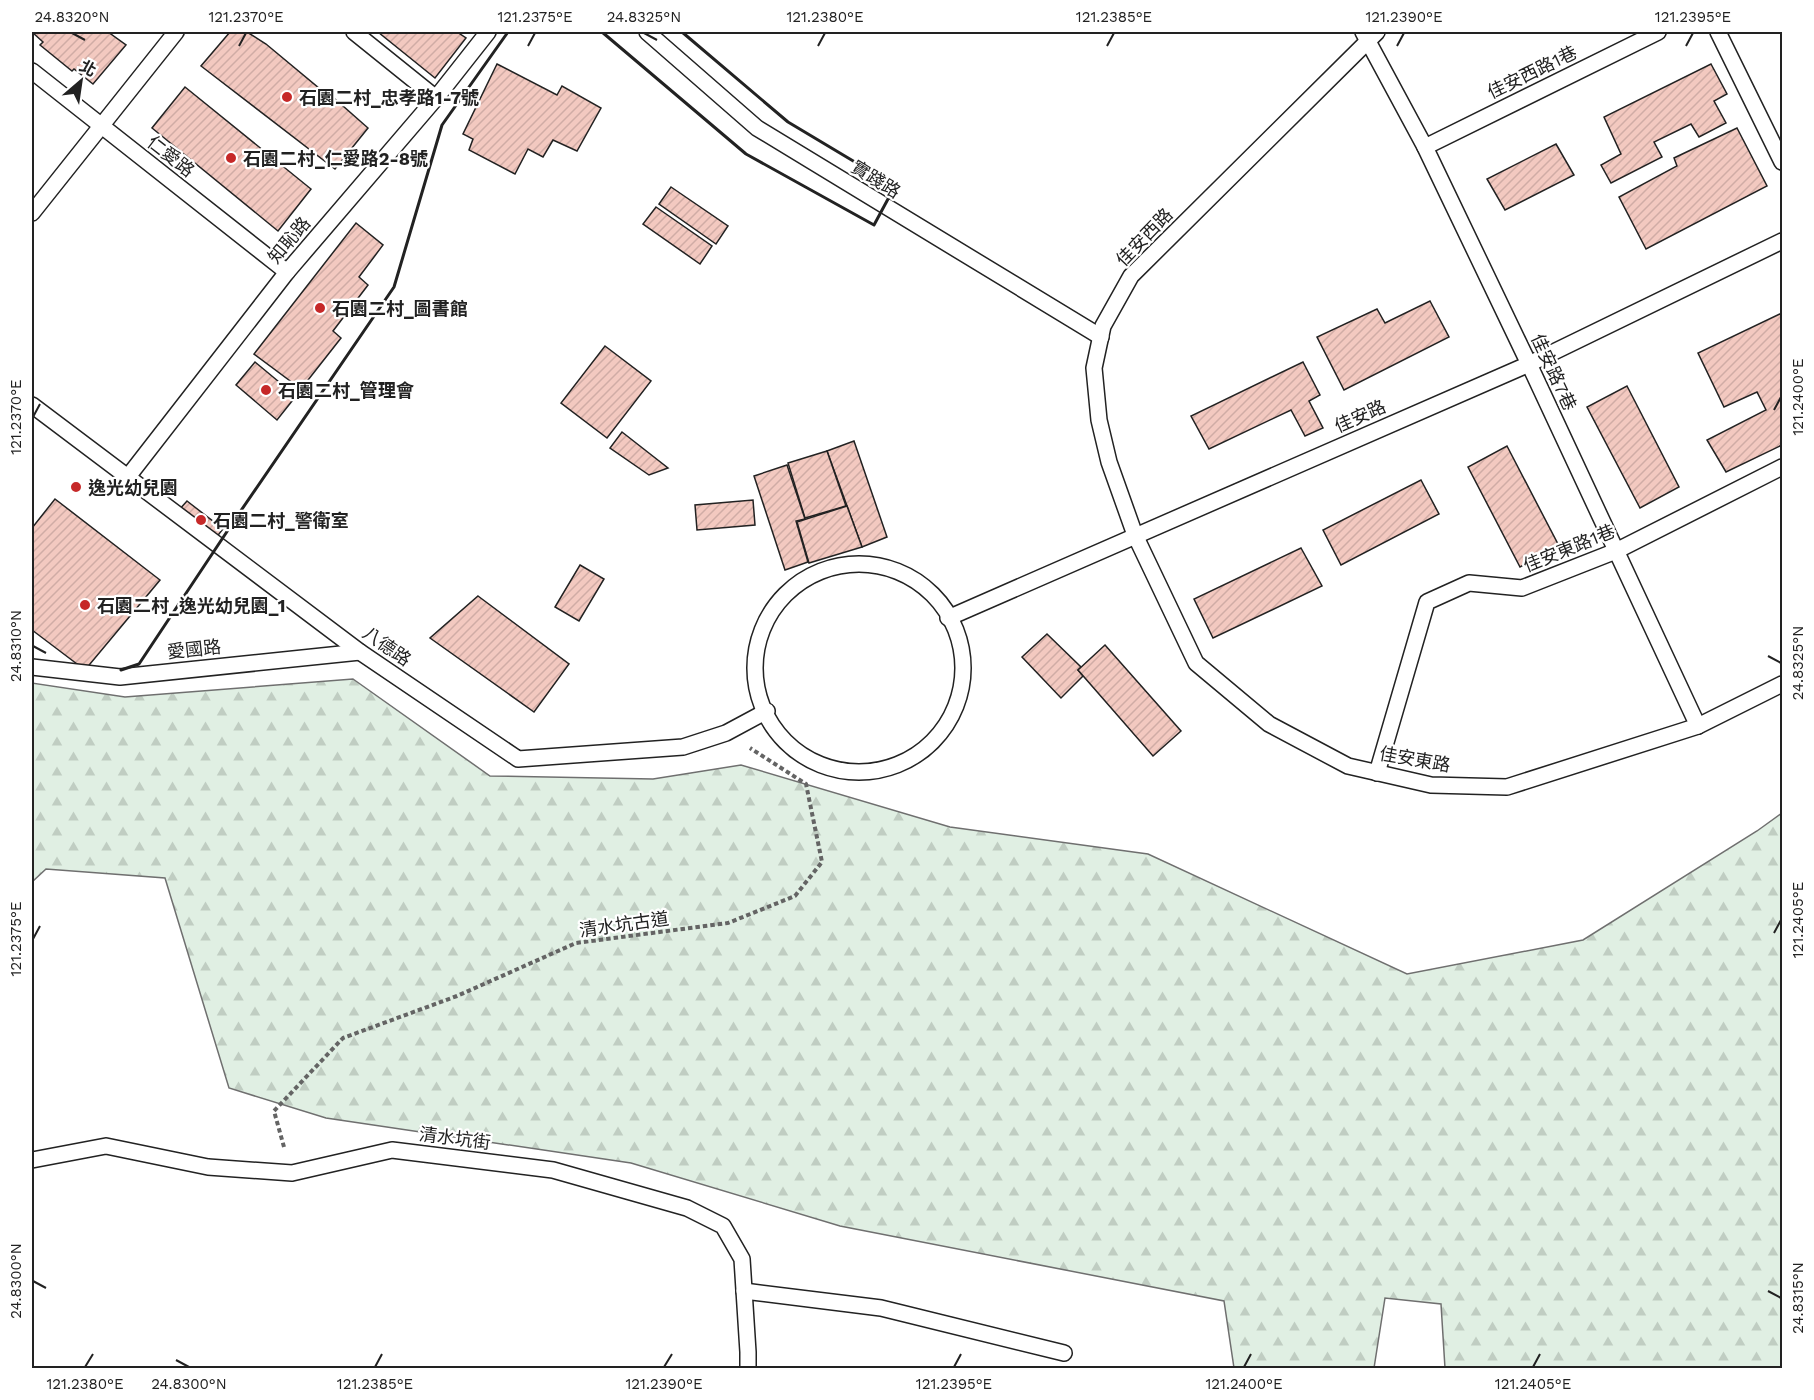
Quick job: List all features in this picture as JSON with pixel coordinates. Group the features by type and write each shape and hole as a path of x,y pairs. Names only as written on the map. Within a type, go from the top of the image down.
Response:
{"lane":[{"path":"32,213 176,32"},
{"path":"354,32 436,98"},
{"name":"知恥路","path":"127,478 287,272 436,98 488,32"},
{"name":"實踐路","path":"647,32 757,128 1101,337"},
{"name":"佳安西路1巷","path":"1425,147 1658,32"},
{"path":"1718,32 1782,162"},
{"name":"佳安西路","path":"1135,535 1109,462 1099,420 1094,368 1103,326 1131,276 1369,34"},
{"name":"佳安路7巷","path":"1369,34 1529,364 1698,726"},
{"name":"仁愛路","path":"32,71 287,272"},
{"name":"佳安路","path":"948,618 1529,364 1782,241"},
{"name":"八德路","path":"32,405 360,652 518,759 683,747 726,733 767,711"},
{"name":"佳安東路1巷","path":"1377,773 1427,602 1470,583 1522,588 1616,551 1782,467"},
{"name":"佳安東路","path":"1135,535 1196,663 1269,724 1348,766 1377,773 1431,785 1507,787 1698,726 1782,684"},
{"path":"868,564 894,570 919,582 939,600 948,618 963,650 964,677 959,704 946,728 927,748 905,763 879,772 851,773 824,767 800,754 779,736 756,687 754,660 760,633 773,608 791,588 814,573 840,565 868,564"},
{"name":"愛國路","path":"32,668 120,677 360,652"},
{"name":"清水坑街","path":"32,1160 106,1146 208,1167 292,1173 392,1150 553,1170 687,1208 723,1226 742,1259 748,1368"},
{"path":"744,1292 881,1308 1064,1353"}],"path":[{"name":"清水坑古道","path":"281,1172 284,1147 274,1111 343,1038 457,996 576,943 728,923 795,896 822,862 806,784 726,733"}],"green space":[{"path":"353,679 490,776 653,779 741,765 950,827 1148,854 1407,974 1583,940 1782,813 1782,1368 1445,1368 1441,1304 1385,1298 1374,1368 1234,1368 1224,1301 840,1226 631,1163 326,1118 229,1088 165,878 46,869 32,882 32,683 125,697"}],"building":[{"path":"32,32 108,32 126,45 93,84 74,69 72,71 40,45 43,42"},
{"name":"石園二村_忠孝路1-7號","path":"230,32 247,32 266,44 368,128 335,169 201,66"},
{"path":"378,32 457,32 466,38 435,78"},
{"path":"497,64 557,95 562,86 601,108 577,151 553,140 543,157 528,149 515,174 469,150 473,139 463,134"},
{"path":"1711,64 1727,94 1714,101 1726,123 1699,137 1691,124 1654,142 1662,157 1611,183 1601,165 1621,154 1604,117"},
{"name":"石園二村_仁愛路2-8號","path":"185,87 311,189 278,231 152,128"},
{"path":"1737,128 1767,186 1646,249 1619,197 1677,166 1674,158"},
{"path":"1556,144 1574,175 1505,210 1487,179"},
{"path":"671,187 728,226 716,244 659,204"},
{"path":"656,207 712,246 700,264 643,224"},
{"name":"石園二村_圖書館","path":"356,223 383,245 359,277 368,285 333,331 341,338 301,389 254,354"},
{"path":"1430,301 1449,337 1344,390 1317,337 1377,309 1385,323"},
{"path":"1782,313 1782,445 1726,472 1707,440 1766,410 1757,392 1724,407 1698,353"},
{"path":"605,346 651,381 607,438 561,403"},
{"name":"石園二村_管理會","path":"255,362 296,396 277,420 236,385"},
{"path":"1303,362 1320,395 1309,401 1323,428 1305,436 1291,410 1209,449 1191,416"},
{"path":"1627,386 1679,487 1640,508 1587,407"},
{"path":"622,432 668,468 649,475 610,448"},
{"path":"854,441 887,537 862,547 827,451"},
{"path":"1507,446 1559,546 1520,567 1468,467"},
{"path":"827,451 846,506 805,518 788,463"},
{"path":"787,465 805,519 796,521 808,562 785,570 754,476"},
{"path":"1421,480 1439,514 1341,565 1323,530"},
{"name":"石園二村_逸光幼兒園_1","path":"55,499 160,580 85,670 32,630 32,528"},
{"path":"753,500 755,525 697,530 695,505"},
{"name":"石園二村_警衛室","path":"187,501 223,529 215,539 178,511"},
{"path":"847,506 862,547 809,563 797,522"},
{"path":"1301,548 1322,586 1213,638 1194,599"},
{"path":"580,565 604,579 579,621 555,607"},
{"path":"478,596 569,664 534,712 430,638"},
{"path":"1047,634 1081,667 1078,670 1083,676 1061,698 1022,657"},
{"path":"1105,645 1181,731 1153,756 1078,670"}],"wall":[{"path":"121,670 139,664 394,287 442,125 508,32"},
{"path":"602,32 746,154 874,225 895,186 788,122 682,32"}],"place":[{"name":"石園二村_忠孝路1-7號","path":"287,97"},
{"name":"石園二村_仁愛路2-8號","path":"231,158"},
{"name":"石園二村_圖書館","path":"320,308"},
{"name":"石園二村_管理會","path":"266,390"},
{"name":"逸光幼兒園","path":"76,487"},
{"name":"石園二村_警衛室","path":"201,520"},
{"name":"石園二村_逸光幼兒園_1","path":"85,605"}]}
